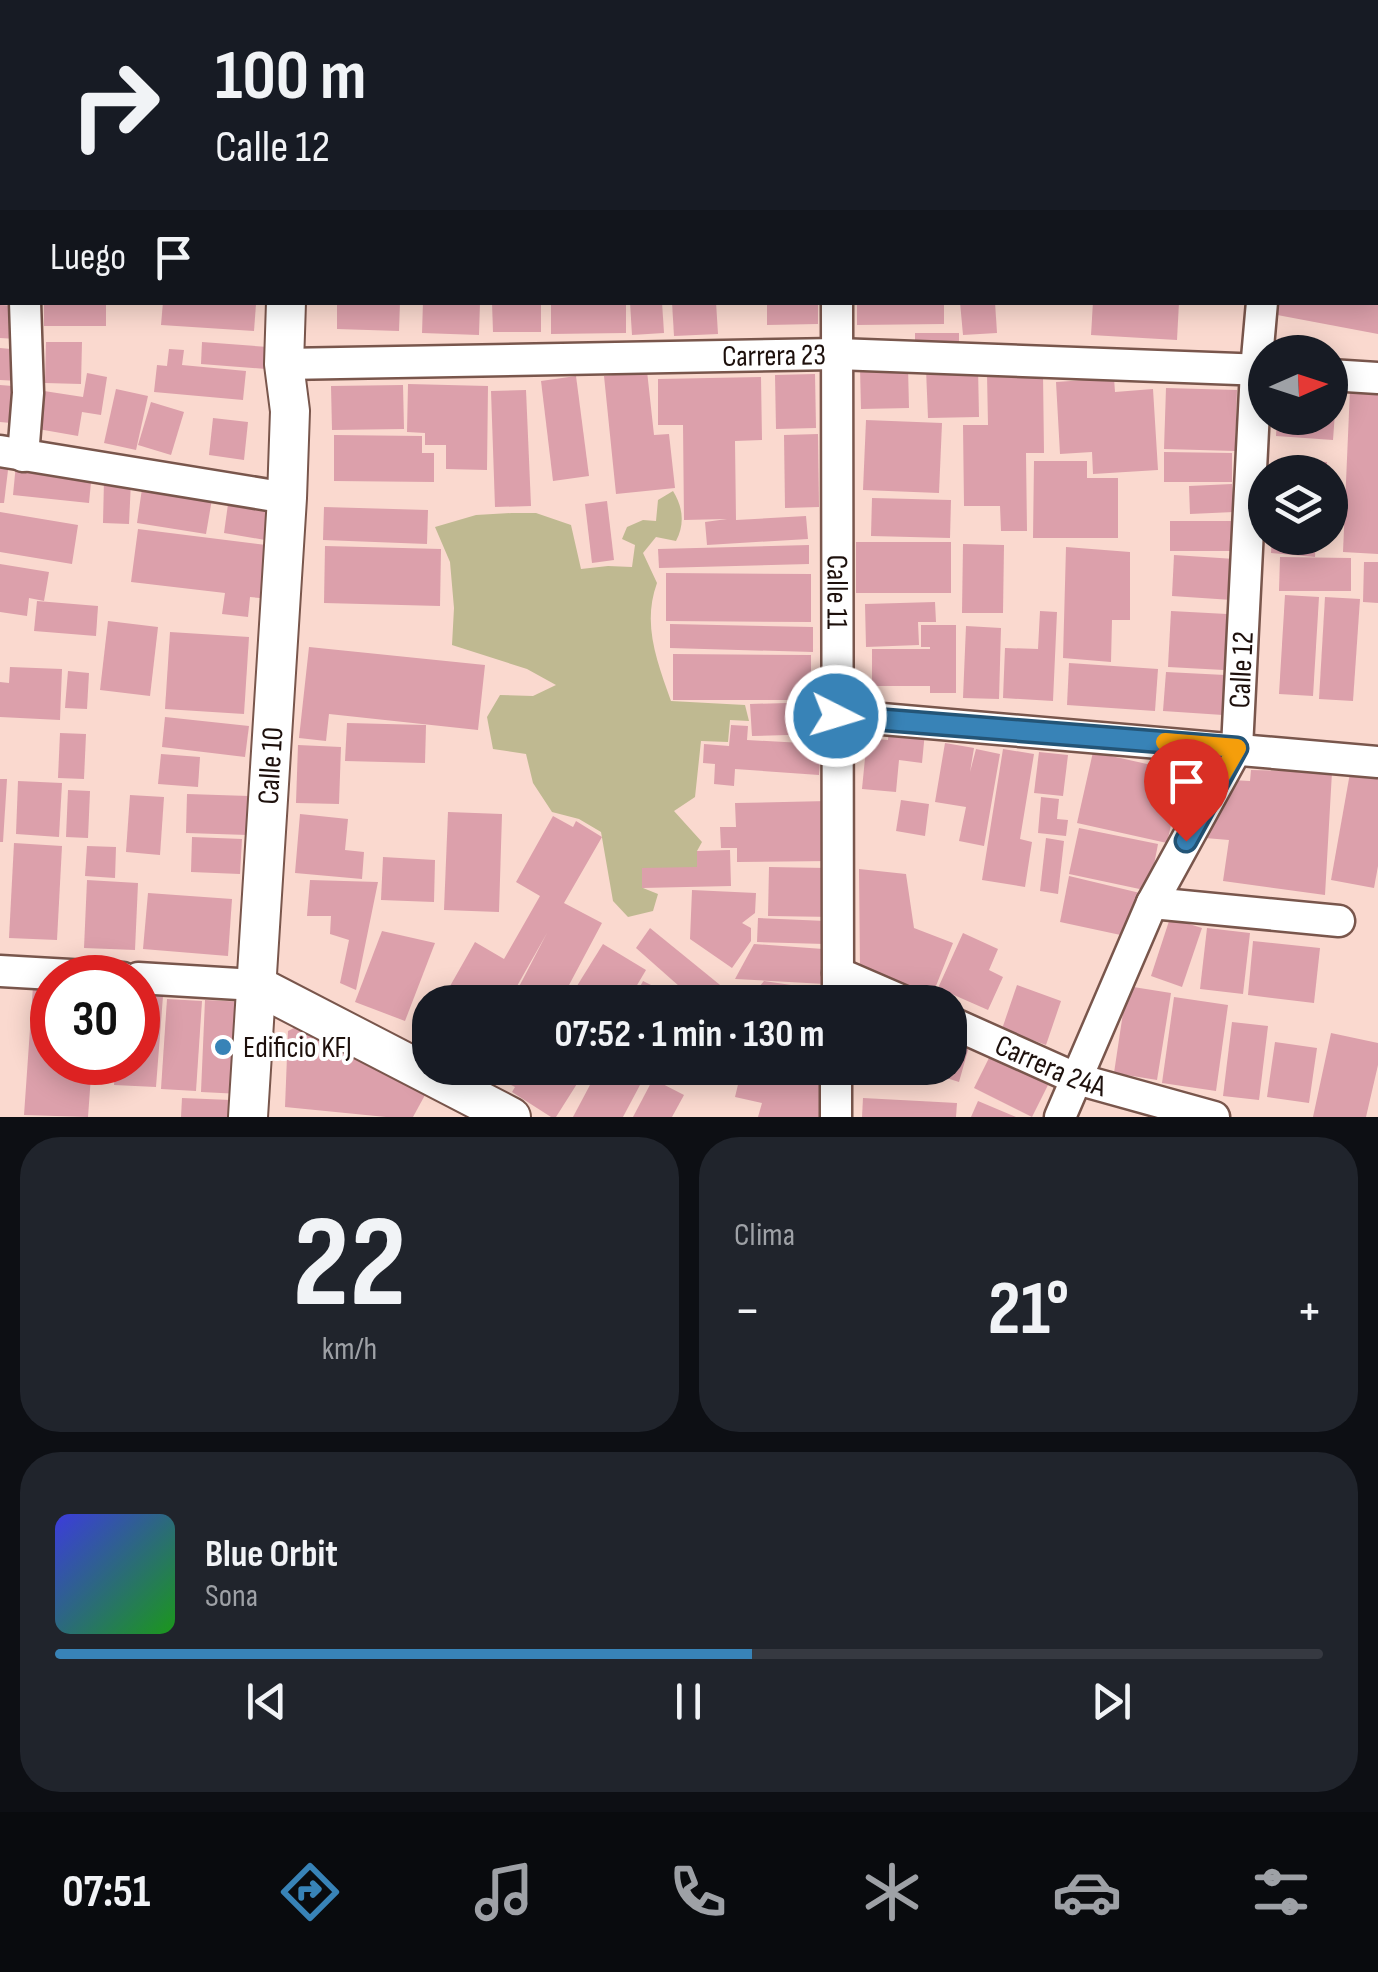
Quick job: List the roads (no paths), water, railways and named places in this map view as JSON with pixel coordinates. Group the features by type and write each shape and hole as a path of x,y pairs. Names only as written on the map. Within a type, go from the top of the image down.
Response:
{"main road":[{"name":"Calle 10","path":"286,305 294,363"},
{"name":"Calle 10","path":"248,1117 290,411 305,305"},
{"path":"256,985 511,1117"}],"street":[{"path":"25,305 28,393 12,453 287,498"},
{"name":"Calle 11","path":"837,305 838,985"},
{"name":"Calle 12","path":"1262,305 1262,335"},
{"name":"Carrera 23","path":"294,363 837,354 1248,370"},
{"path":"1348,376 1378,378"},
{"name":"Calle 12","path":"1060,1117 1152,902 1237,748 1257,435"},
{"path":"836,716 1378,762"},
{"path":"1152,902 1339,922"},
{"path":"0,971 30,973"},
{"path":"160,979 256,985"},
{"name":"Carrera 24A","path":"967,1029 1078,1078 1214,1117"},
{"path":"836,1085 836,1117"}],"place":[{"name":"Edificio KFJ","path":"223,1047"}]}
